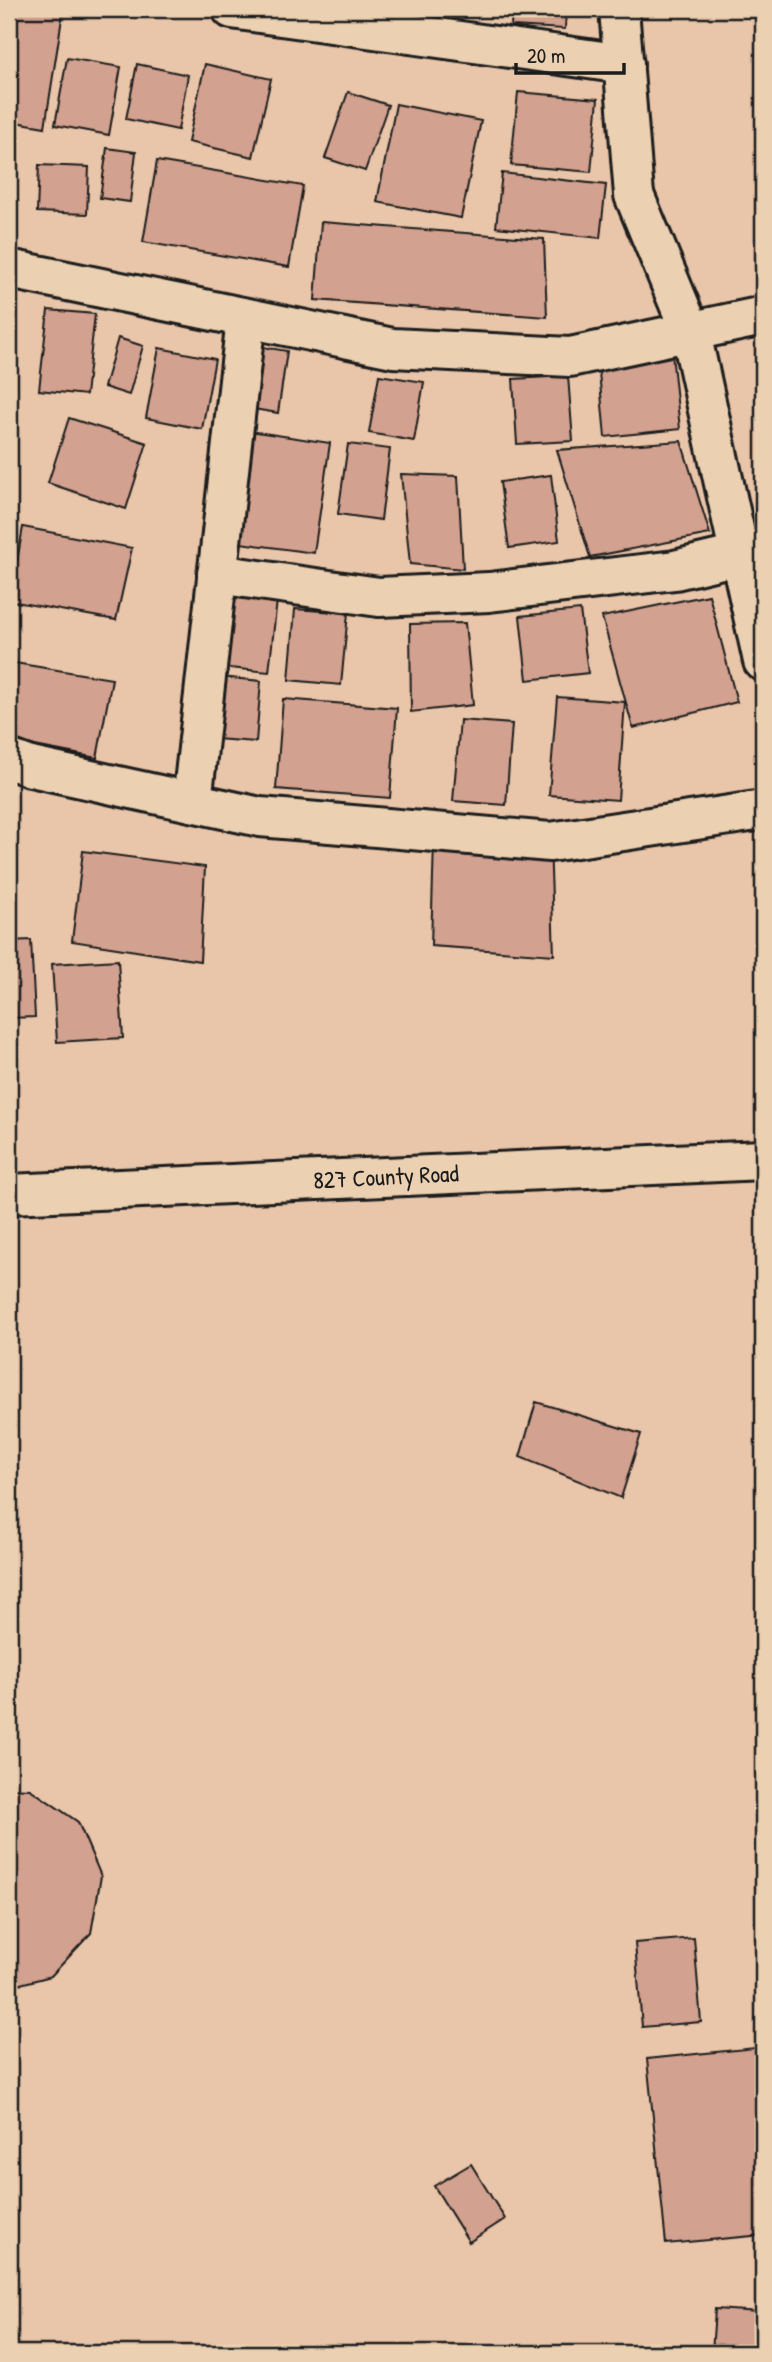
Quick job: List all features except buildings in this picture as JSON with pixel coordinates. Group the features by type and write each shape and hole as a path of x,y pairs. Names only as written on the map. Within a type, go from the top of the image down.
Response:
{"street":[{"path":"232,9 624,64"},
{"path":"619,9 634,195 691,333 752,551 763,661"},
{"path":"9,269 393,348 570,357 763,316"},
{"path":"192,802 246,318"},
{"path":"217,574 379,597 489,592 675,570 752,551"},
{"path":"9,759 260,817 550,842 763,810"},
{"name":"827 County Road","path":"9,1194 763,1160"}]}
